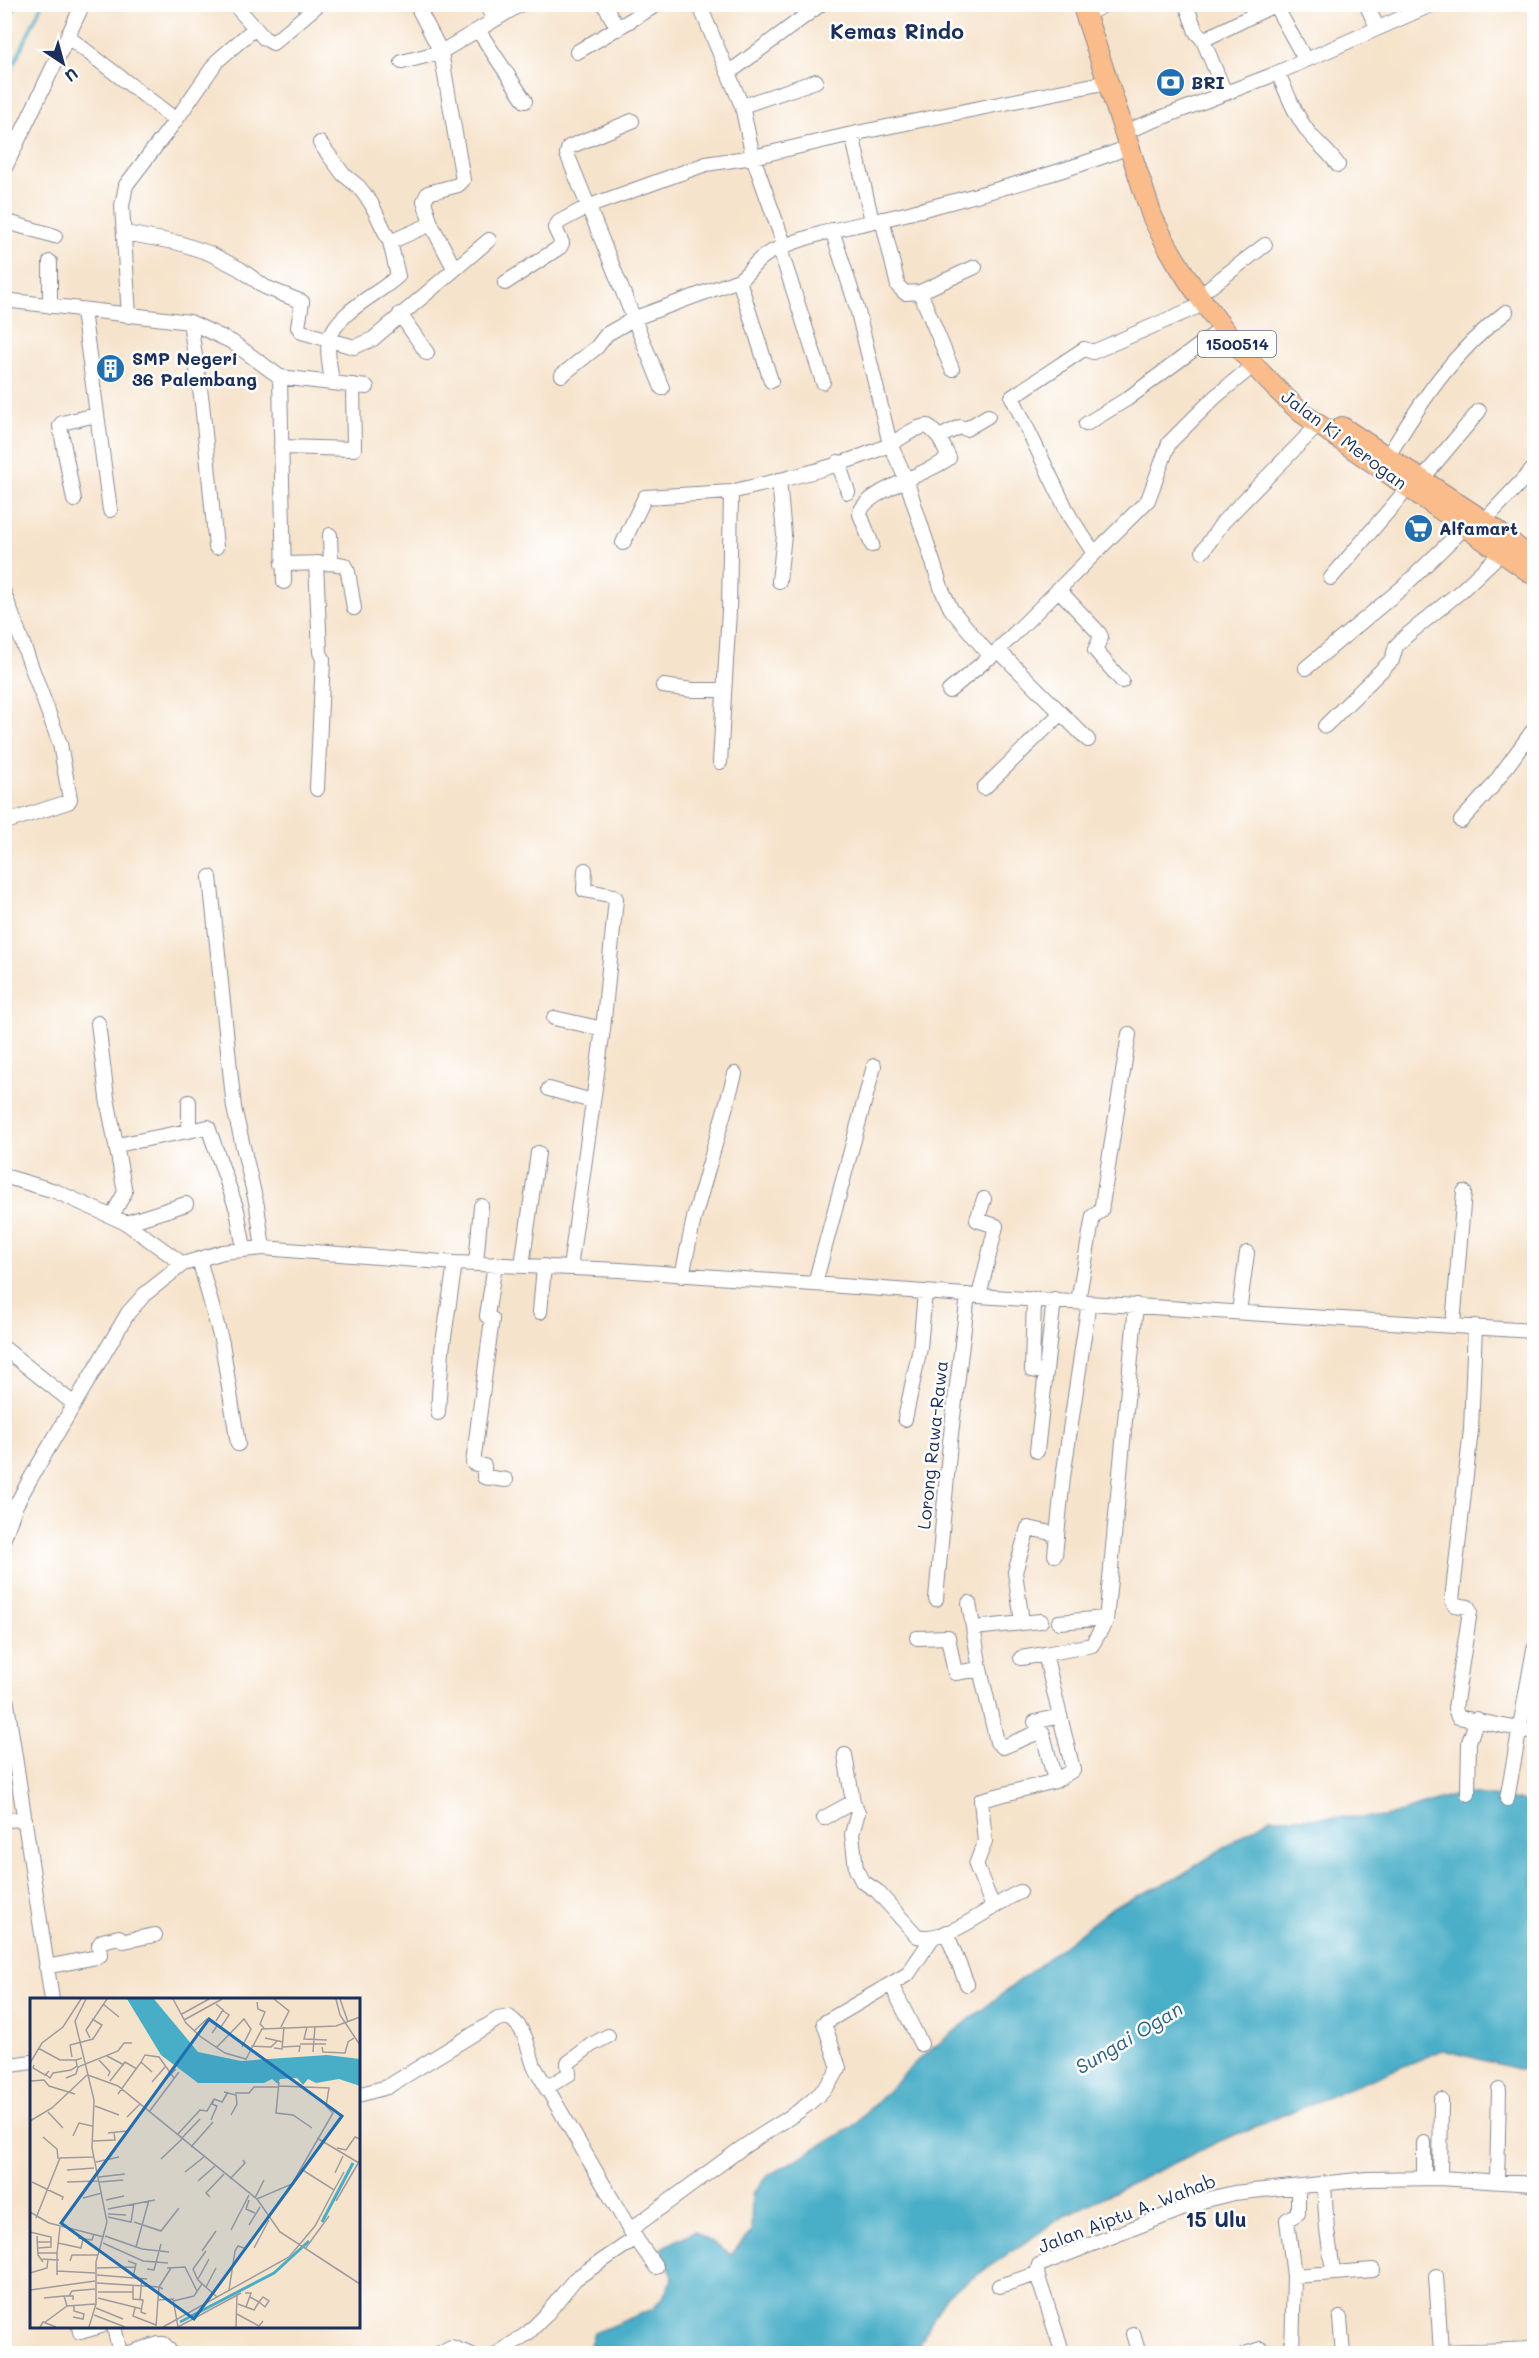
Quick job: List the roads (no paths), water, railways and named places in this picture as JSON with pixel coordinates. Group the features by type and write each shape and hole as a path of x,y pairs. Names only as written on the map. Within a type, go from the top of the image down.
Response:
{"highway":[{"name":"Jalan Ki Merogan","path":"1093,8 1108,82 1129,136 1177,241 1224,327 1282,396 1318,425 1484,521 1534,563"},
{"name":"Jalan Ki Merogan","path":"1093,8 1129,136"},
{"name":"Jalan Ki Merogan","path":"1208,295 1296,391 1325,415 1388,456 1465,527 1502,552 1534,563"}],"street":[{"path":"4,11 8,4"},
{"path":"4,170 83,4"},
{"path":"234,4 268,42 273,43 319,4"},
{"path":"416,4 441,52 463,180 458,185 425,195 424,201 431,224 454,268"},
{"path":"486,4 494,20"},
{"path":"402,62 441,52 521,4"},
{"path":"604,4 618,29"},
{"path":"577,52 658,4"},
{"path":"699,4 741,106 753,157 823,382"},
{"path":"734,69 821,4"},
{"path":"1186,4 1196,32 1203,40 1225,93"},
{"path":"1366,4 1377,27"},
{"path":"562,375 597,347 607,334 635,318 739,280 748,273 757,260 783,248 832,230 1068,169 1129,136 1433,4"},
{"path":"1203,40 1276,5 1305,59"},
{"path":"129,316 122,206 126,185 176,120 217,61 255,28"},
{"path":"478,30 525,101"},
{"path":"68,38 176,120"},
{"path":"1278,73 1302,123 1314,139 1326,147 1338,165"},
{"path":"741,106 816,81"},
{"path":"505,283 560,247 562,243 555,226 587,207 706,164 753,157 852,134 1108,82"},
{"path":"632,121 580,141 567,151 587,207 635,318 662,388"},
{"path":"852,134 898,286 905,292 920,292 975,267"},
{"path":"320,143 343,174 359,187 371,203 390,242 398,276 351,310 329,340 332,383"},
{"path":"4,221 55,236"},
{"path":"390,242 431,224"},
{"path":"832,230 857,308 890,444 906,479 942,590 951,609 994,654 1088,740"},
{"path":"125,233 179,243 240,269 265,287 298,300 303,306 299,330 358,347 373,339 489,240"},
{"path":"1094,553 1070,517 1012,397 1084,350 1093,352 1208,295 1265,245"},
{"path":"50,262 50,306"},
{"path":"739,280 771,381"},
{"path":"920,292 952,369"},
{"path":"4,300 189,322 232,342 280,377 360,386 354,449 281,447"},
{"path":"83,310 110,510"},
{"path":"1388,456 1445,368 1479,332 1506,312"},
{"path":"400,314 427,353"},
{"path":"189,322 202,403 216,547"},
{"path":"1086,424 1126,399 1224,327"},
{"path":"949,691 994,654 1148,500 1169,443 1215,397 1255,364"},
{"path":"280,377 284,582"},
{"path":"1331,578 1479,411"},
{"path":"74,500 60,426 62,423 96,415"},
{"path":"939,437 960,427 966,429 988,416"},
{"path":"623,543 645,497 731,492 778,480 890,444 925,425 939,437 948,453 948,460 906,479 860,508 860,514 872,545"},
{"path":"1203,551 1223,522 1318,425"},
{"path":"838,462 848,492"},
{"path":"1484,521 1534,468"},
{"path":"778,480 784,535 779,581"},
{"path":"720,762 730,566 731,492"},
{"path":"1306,668 1402,588 1465,527"},
{"path":"330,536 331,563"},
{"path":"1325,726 1392,660 1396,646 1406,636 1461,591 1502,552"},
{"path":"316,563 320,652 323,660 317,789"},
{"path":"282,564 331,563 346,567 354,608"},
{"path":"1058,589 1099,633 1101,637 1095,651 1122,681"},
{"path":"7,599 60,744 70,800 9,821"},
{"path":"663,686 692,690 724,690"},
{"path":"984,788 1061,713"},
{"path":"1461,821 1491,788 1534,729"},
{"path":"570,1268 603,1029 616,899 614,896 584,890 585,870"},
{"path":"210,877 234,1108 257,1206 263,1248"},
{"path":"554,1018 603,1029"},
{"path":"98,1023 106,1098 125,1192 112,1216"},
{"path":"1055,1555 1093,1216 1101,1211 1129,1034"},
{"path":"815,1284 874,1066"},
{"path":"682,1276 694,1218 735,1074"},
{"path":"549,1089 592,1101"},
{"path":"189,1102 189,1131"},
{"path":"117,1145 208,1127 237,1210 244,1249"},
{"path":"522,1265 538,1153"},
{"path":"4,1176 55,1191 112,1216 126,1223 183,1264"},
{"path":"1453,1325 1464,1192"},
{"name":"Lorong Rawa-Rawa","path":"936,1599 950,1442 974,1296 996,1226 977,1220 984,1199"},
{"path":"126,1223 186,1204"},
{"path":"476,1264 481,1206"},
{"path":"4,1538 24,1490 128,1313 145,1294 183,1264 244,1249 263,1248 455,1263 544,1266 1534,1331"},
{"path":"1239,1312 1248,1253"},
{"path":"199,1259 222,1343 238,1444"},
{"path":"438,1413 439,1350 455,1263"},
{"path":"495,1264 487,1316 492,1319 473,1463 484,1466 485,1477 506,1480"},
{"path":"540,1312 544,1266"},
{"path":"905,1419 920,1348 925,1292"},
{"path":"1034,1299 1032,1370 1046,1373"},
{"path":"1036,1451 1054,1299"},
{"path":"1021,1658 1092,1645 1100,1636 1106,1618 1136,1305"},
{"path":"1475,1326 1472,1430 1452,1600 1455,1605 1468,1607 1470,1611 1455,1708 1458,1717 1534,1732"},
{"path":"4,1348 74,1404"},
{"path":"1022,1622 1015,1572 1028,1528 1056,1534"},
{"path":"969,1603 980,1670 997,1742 1003,1747 1040,1732 1043,1734 1055,1781"},
{"path":"1059,1622 1106,1618"},
{"path":"974,1628 1041,1621"},
{"path":"916,1638 948,1637 955,1673 980,1670"},
{"path":"1507,1799 1534,1649"},
{"path":"993,1907 976,1865 986,1841 981,1800 1055,1781 1073,1770 1045,1654"},
{"path":"4,1684 8,1728 25,1819 52,1998"},
{"path":"1035,1722 1060,1716"},
{"path":"1468,1794 1469,1742 1477,1719"},
{"path":"845,1755 853,1802 858,1812 852,1834 856,1869 862,1881 877,1891 917,1936 939,1934 1020,1892"},
{"path":"824,1818 853,1802"},
{"path":"4,1820 25,1819"},
{"path":"939,1934 968,1984"},
{"path":"497,2354 528,2333 575,2279 739,2150 797,2112 836,2076 840,2064 824,2023 908,1974 939,1934"},
{"path":"46,1967 97,1957 100,1955 99,1945 102,1941 119,1937 124,1941 155,1935"},
{"path":"891,1984 921,2044"},
{"path":"360,2094 382,2089 498,2019 507,2017 517,2023 524,2034 532,2062 546,2088 633,2234 656,2267"},
{"path":"546,2088 569,2074 568,2064 591,2045 608,2036"},
{"path":"4,2066 30,2062"},
{"path":"1497,2181 1499,2091"},
{"path":"1440,2178 1441,2100"},
{"path":"1424,2143 1424,2178"},
{"name":"Jalan Aiptu A. Wahab","path":"1063,2354 1037,2274 1041,2263 1205,2200 1234,2193 1367,2179 1440,2178 1534,2184"},
{"path":"1324,2185 1333,2271"},
{"path":"1292,2354 1294,2276 1287,2220 1299,2213 1298,2187"},
{"path":"1294,2276 1331,2274 1333,2271 1373,2270"},
{"path":"999,2286 1037,2274"},
{"path":"1436,2276 1435,2353 1495,2349 1529,2350 1534,2347"},
{"path":"1340,2318 1343,2354"},
{"path":"79,2328 80,2332 94,2328"},
{"path":"114,2328 120,2354"},
{"path":"1133,2334 1139,2354"},
{"path":"126,2354 164,2344 172,2354"},
{"path":"1245,2354 1261,2349"},
{"path":"443,2351 470,2354"}],"water":[{"name":"Sungai Ogan","path":"1462,1793 1534,1803 1534,2073 1443,2050 1220,2141 1064,2216 946,2296 914,2353 587,2354 594,2333 653,2309 664,2295 673,2277 662,2248 694,2231 731,2255 751,2232 752,2194 769,2175 851,2128 918,2060 1113,1907 1177,1878 1269,1818 1385,1817"}],"waterway":[{"path":"4,85 42,4"}],"place":[{"name":"BRI","path":"1170,83"},
{"name":"SMP Negeri 36 Palembang","path":"111,369"},
{"name":"Alfamart","path":"1418,529"}],"district":[{"name":"Kemas Rindo","path":"897,32"},
{"name":"15 Ulu","path":"1216,2220"}]}
